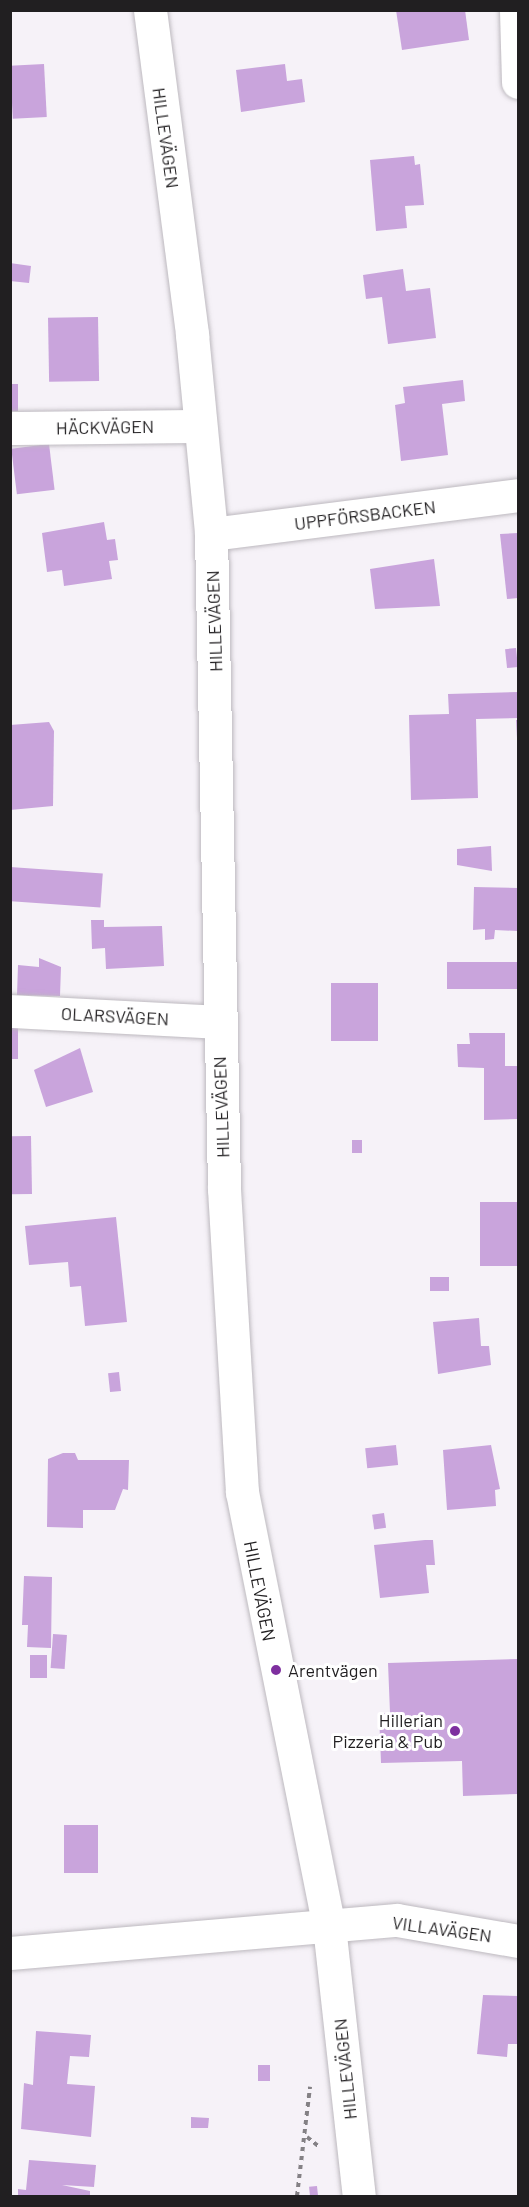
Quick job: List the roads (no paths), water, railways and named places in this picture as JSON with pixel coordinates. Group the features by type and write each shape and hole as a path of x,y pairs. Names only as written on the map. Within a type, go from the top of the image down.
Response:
{"street":[{"name":"HILLEVÄGEN","path":"150,10 200,426 210,534 219,1022 230,1353 242,1492 329,1926 359,2196"},
{"path":"516,10 519,82"},
{"name":"HÄCKVÄGEN","path":"10,428 200,426"},
{"name":"UPPFÖRSBACKEN","path":"210,534 519,495"},
{"name":"OLARSVÄGEN","path":"10,1011 219,1022"},
{"name":"VILLAVÄGEN","path":"329,1926 397,1920 519,1941"},
{"path":"10,1953 329,1926"}],"place":[{"name":"Arentvägen","path":"276,1670"},
{"name":"Hillerian Pizzeria & Pub","path":"455,1731"}]}
